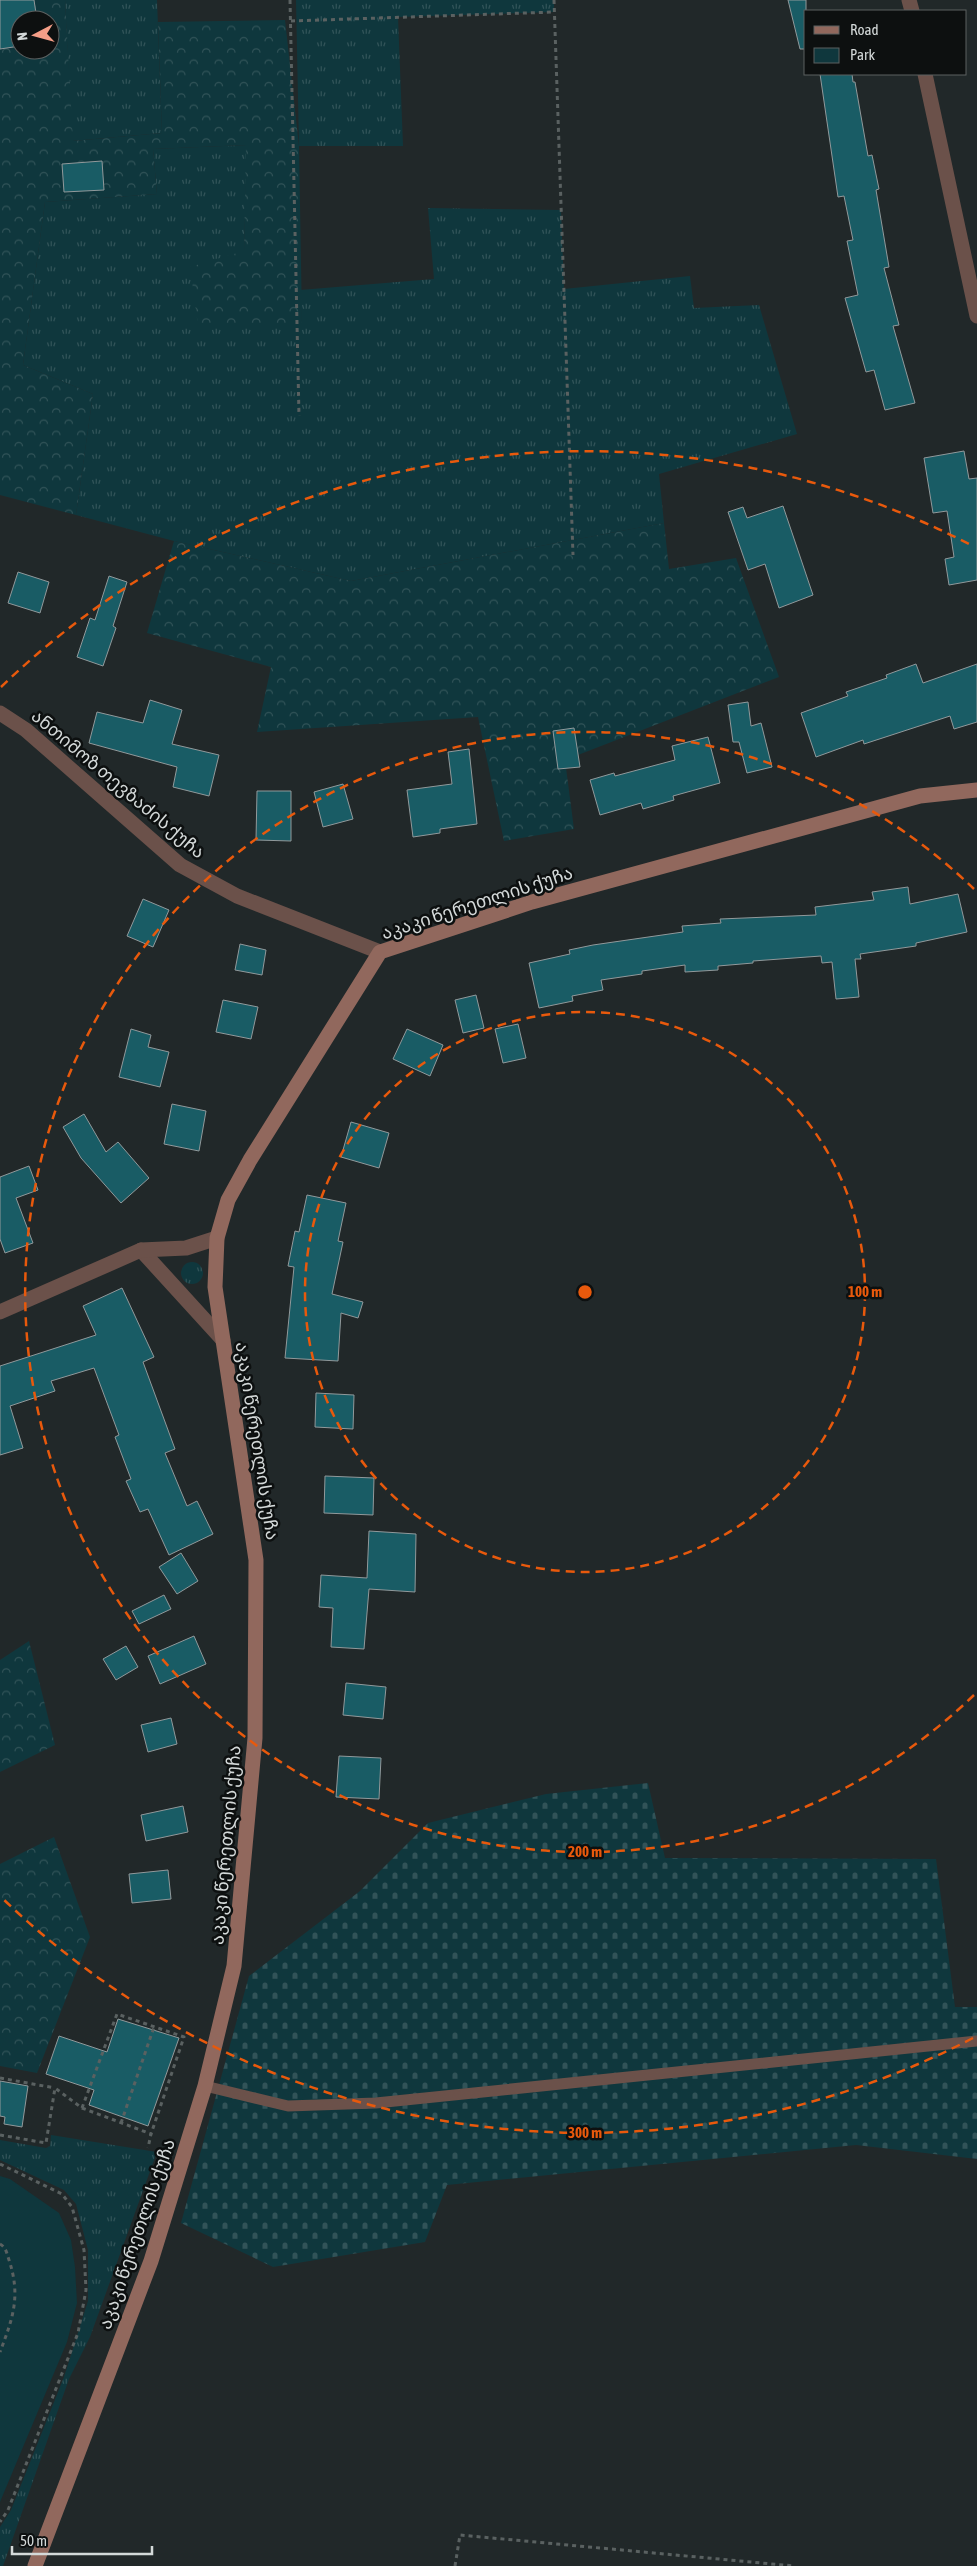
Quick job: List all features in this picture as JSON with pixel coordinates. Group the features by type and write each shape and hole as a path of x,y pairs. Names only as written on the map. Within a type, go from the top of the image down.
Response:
{"street":[{"path":"925,75 977,316"},
{"name":"ანთიმოზ თევზაძის ქუჩა","path":"0,713 26,730 180,865 237,896 380,952"},
{"name":"აკაკი წერეთლის ქუჩა","path":"35,2566 151,2261 205,2086 234,1966 255,1738 256,1560 215,1287 217,1238 228,1200 250,1160 380,952 532,902 910,799 977,790"},
{"path":"0,1312 141,1250 186,1248 217,1238"},
{"path":"141,1250 223,1340"}],"lane":[{"path":"205,2086 288,2106 376,2103 977,2041"}],"path":[{"path":"290,0 300,416"},
{"path":"554,0 574,555"},
{"path":"290,21 554,12"},
{"path":"82,2108 117,2014 184,2037 148,2148"},
{"path":"121,2123 154,2026"},
{"path":"0,2078 55,2088 82,2108 151,2134"},
{"path":"0,2136 46,2143 55,2088"},
{"path":"0,2164 62,2194 72,2207 84,2250 86,2290 78,2333 8,2510 0,2522"},
{"path":"0,2244 4,2246 12,2268 17,2295 10,2326 0,2352"},
{"path":"455,2566 460,2535 794,2566"}],"green space":[{"path":"0,0 65,0 73,141 162,133 158,22 285,20 299,146 302,323 198,325 190,267 244,251 246,145 153,149 157,194 45,202 23,365 93,394 76,515 0,495"},
{"path":"65,0 157,0 162,133 72,141"},
{"path":"296,0 554,0 554,12 398,17 403,146 299,146"},
{"path":"247,145 244,251 302,323 300,290 434,279 428,208 561,210 564,289 690,276 694,308 759,305 797,434 659,474 664,523 351,581 174,541 76,515 93,394 23,365 45,202 157,194 153,149"},
{"path":"664,523 669,569 736,558 779,677 565,760 574,829 504,841 478,717 257,732 271,667 147,633 174,541 351,581"},
{"path":"188,1262 196,1262 203,1269 203,1277 196,1284 188,1284 181,1277 181,1269"},
{"path":"29,1641 55,1745 0,1772 0,1660"},
{"path":"648,1783 665,1858 936,1859 955,2007 977,2007 977,2159 856,2145 447,2185 425,2242 273,2267 181,2223 249,1976 360,1891 428,1823 546,1794"},
{"path":"54,1837 90,1937 37,2073 0,2066 0,1864"},
{"path":"51,2135 157,2152 90,2337 69,2379 3,2566 0,2566 0,2527 11,2510 64,2377 88,2301 88,2250 76,2204 64,2190 0,2160 0,2140 46,2148 50,2146"},
{"path":"0,2176 10,2179 59,2213 71,2240 77,2303 67,2342 0,2502"}],"building":[{"path":"0,0 34,0 36,10 10,10 10,48 0,49"},
{"path":"788,0 806,0 806,10 804,10 804,49 800,49"},
{"path":"820,75 852,75 853,82 855,82 868,156 872,155 879,189 876,190 889,267 884,268 899,325 893,326 915,403 885,410 874,370 866,372 845,298 858,295 847,241 853,240 844,196 838,197"},
{"path":"102,161 104,190 64,192 62,164"},
{"path":"964,451 969,479 977,478 977,580 949,585 945,559 954,557 947,511 933,513 924,458"},
{"path":"783,506 813,595 779,608 765,564 748,570 728,512 743,507 747,518"},
{"path":"18,572 49,582 40,613 8,603"},
{"path":"109,576 127,582 113,626 116,628 103,666 77,657 90,618 95,620"},
{"path":"916,664 923,683 977,664 977,722 954,729 950,716 864,744 863,740 816,757 801,713 848,696 846,692 887,678 886,675"},
{"path":"150,700 182,710 172,744 219,755 209,796 173,787 177,767 89,743 97,712 143,723"},
{"path":"748,702 751,726 761,723 772,767 747,773 739,742 733,742 728,705"},
{"path":"574,728 580,767 558,769 553,731"},
{"path":"708,737 720,783 673,796 674,800 643,809 641,803 600,815 590,780 614,773 615,776 675,760 672,746"},
{"path":"469,749 477,824 440,829 440,833 413,837 407,790 452,784 448,752"},
{"path":"343,784 353,819 323,827 314,792"},
{"path":"257,791 291,791 291,841 256,840"},
{"path":"908,887 910,904 958,894 967,932 916,943 916,946 860,954 861,959 855,959 859,997 836,999 832,962 822,963 821,956 753,961 753,963 718,966 718,970 685,972 685,965 642,971 642,974 601,980 603,990 572,996 573,1001 539,1008 529,963 570,954 569,950 593,945 683,932 682,926 721,923 720,919 816,915 815,907 874,900 872,892"},
{"path":"143,899 169,910 153,947 127,936"},
{"path":"240,944 266,950 262,975 235,970"},
{"path":"476,995 484,1028 463,1033 455,1000"},
{"path":"223,1000 258,1007 251,1039 216,1032"},
{"path":"518,1024 526,1058 503,1063 495,1029"},
{"path":"131,1029 151,1035 148,1047 169,1052 160,1087 119,1077"},
{"path":"407,1029 443,1045 430,1076 393,1059"},
{"path":"172,1104 206,1111 199,1151 164,1144"},
{"path":"84,1114 106,1152 118,1142 149,1178 121,1203 81,1158 63,1127"},
{"path":"351,1122 389,1133 379,1168 341,1157"},
{"path":"29,1166 38,1190 16,1198 33,1243 5,1253 0,1239 0,1177"},
{"path":"307,1195 346,1203 338,1241 343,1242 332,1294 363,1302 358,1318 341,1313 338,1361 285,1358 294,1267 288,1266 295,1231 299,1232"},
{"path":"122,1288 154,1357 143,1362 175,1449 165,1453 187,1506 197,1501 213,1534 169,1555 148,1509 140,1512 126,1481 131,1479 115,1437 119,1435 94,1368 51,1381 55,1391 10,1406 23,1448 0,1455 0,1366 96,1335 83,1306"},
{"path":"316,1393 354,1395 353,1429 315,1427"},
{"path":"325,1476 374,1478 373,1515 324,1513"},
{"path":"369,1531 416,1534 415,1592 369,1589 364,1649 331,1647 333,1608 319,1607 321,1575 367,1578"},
{"path":"181,1553 198,1581 177,1594 159,1567"},
{"path":"164,1595 171,1609 139,1624 132,1611"},
{"path":"194,1636 206,1664 160,1684 148,1656"},
{"path":"126,1646 138,1667 116,1680 103,1659"},
{"path":"346,1683 386,1687 383,1719 343,1715"},
{"path":"171,1718 177,1744 148,1752 141,1725"},
{"path":"339,1756 381,1758 379,1799 336,1797"},
{"path":"183,1806 188,1832 146,1841 141,1815"},
{"path":"168,1870 171,1899 132,1903 129,1874"},
{"path":"118,2019 179,2038 148,2126 89,2105 94,2090 46,2074 59,2036 107,2052"},
{"path":"0,2081 28,2086 22,2127 4,2124 5,2117 0,2116"}]}
